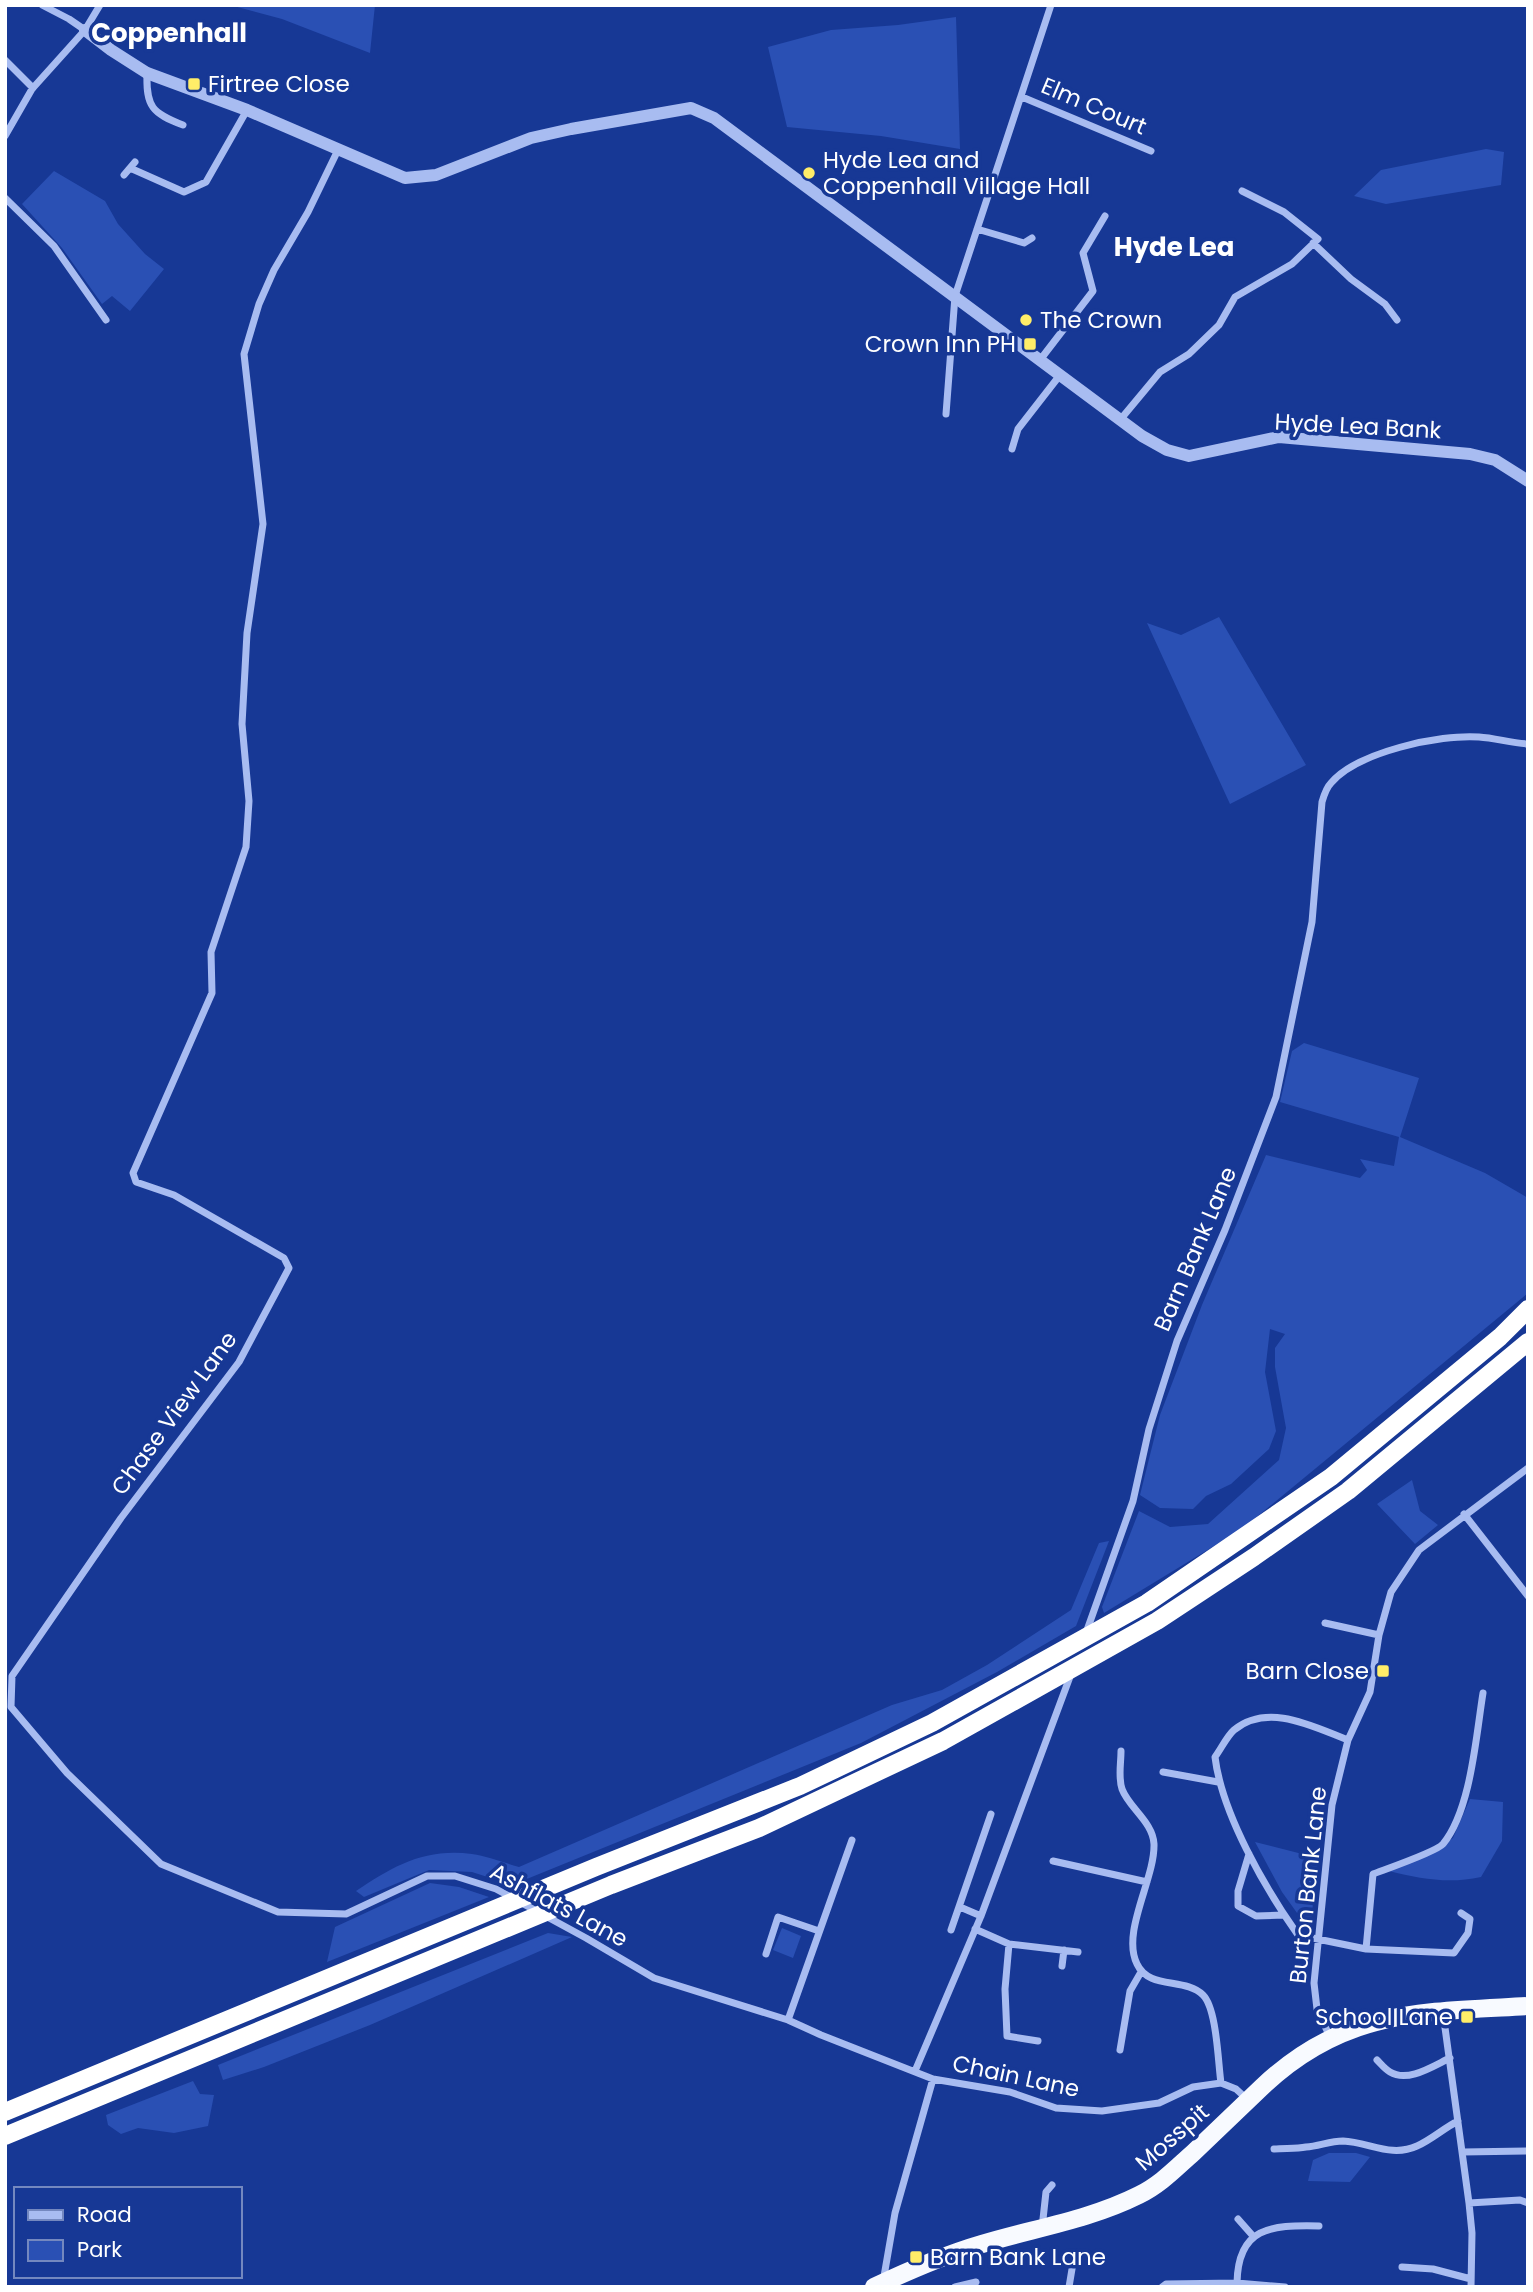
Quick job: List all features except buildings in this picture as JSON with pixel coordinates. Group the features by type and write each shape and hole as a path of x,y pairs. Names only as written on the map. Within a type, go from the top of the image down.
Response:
{"highway":[{"path":"5,2112 283,1995 800,1786 932,1723 1147,1603 1331,1477 1500,1336 1528,1309"},
{"path":"5,2136 611,1885 759,1828 943,1741 1157,1621 1254,1557 1348,1491 1528,1342"},
{"name":"Mosspit","path":"878,2285 945,2255 1114,2206 1142,2194 1169,2175 1289,2064 1329,2037 1395,2016 1528,2006"}],"street":[{"name":"Hyde Lea Bank","path":"42,5 69,19 147,73 247,110 405,178 436,175 531,138 691,107 714,118 1120,420 1167,450 1189,456 1279,438 1470,454 1494,460 1528,481"},
{"path":"5,136 33,88 85,30 100,5"},
{"path":"946,414 955,296 1023,97 1051,5"},
{"path":"5,60 33,88"},
{"path":"147,73 146,96 160,116 183,125"},
{"name":"Elm Court","path":"1023,97 1151,151"},
{"path":"124,175 132,165 184,192 206,182 247,110"},
{"name":"Chase View Lane","path":"12,1676 121,1518 239,1362 289,1268 284,1258 174,1195 136,1182 134,1173 212,993 211,952 246,848 249,800 242,724 246,646 263,524 244,354 256,313 274,270 308,212 338,150"},
{"path":"1241,191 1283,212 1316,241 1351,279 1385,304 1396,320"},
{"path":"5,198 54,246 106,320"},
{"path":"1040,360 1093,291 1083,253 1105,216"},
{"path":"977,229 1024,243 1032,239"},
{"path":"1120,420 1160,372 1189,354 1219,325 1235,297 1292,264 1316,241"},
{"path":"1012,449 1018,429 1060,375"},
{"name":"Barn Bank Lane","path":"915,2071 981,1916 1056,1716 1133,1501 1149,1429 1177,1341 1225,1230 1276,1097 1312,922 1322,802 1326,789 1353,764 1422,741 1477,737 1528,744"},
{"name":"Burton Bank Lane","path":"1329,2037 1317,2009 1314,1983 1332,1804 1348,1740 1370,1692 1379,1635 1391,1592 1419,1550 1528,1468"},
{"path":"1464,1514 1528,1596"},
{"path":"1325,1623 1379,1635"},
{"name":"Ashflats Lane","path":"12,1676 11,1707 67,1773 161,1864 278,1912 346,1914 427,1876 455,1876 496,1889 654,1978 788,2020 933,2079"},
{"path":"1366,1949 1373,1874 1442,1846 1458,1819 1469,1776 1483,1693"},
{"path":"1348,1740 1288,1717 1256,1719 1234,1730 1215,1756 1218,1782 1249,1854 1284,1915 1298,1936 1366,1949 1454,1953 1468,1933 1470,1919 1461,1913"},
{"path":"1121,1752 1119,1779 1122,1790 1145,1821 1154,1841 1135,1933 1135,1961 1141,1972 1164,1982 1193,1988 1204,1996 1212,2020 1221,2083 1237,2089 1249,2101"},
{"path":"1163,1772 1218,1782"},
{"path":"951,1930 991,1814"},
{"path":"788,2020 852,1840"},
{"path":"1249,1854 1238,1891 1238,1906 1256,1916 1284,1915"},
{"path":"1053,1861 1147,1882"},
{"path":"960,1907 981,1916"},
{"path":"766,1954 778,1917 819,1931"},
{"path":"975,1929 1009,1944 1078,1952"},
{"path":"1009,1944 1005,1989 1007,2036 1038,2041"},
{"path":"1062,1966 1064,1950"},
{"path":"1119,2050 1130,1991 1141,1972"},
{"path":"1402,2267 1433,2269 1471,2283 1469,2203 1443,2011"},
{"path":"1377,2060 1391,2073 1405,2075 1421,2073 1450,2058"},
{"path":"878,2285 895,2213 933,2079"},
{"name":"Chain Lane","path":"933,2079 1010,2092 1056,2108 1102,2111 1159,2102 1193,2087 1221,2083"},
{"path":"1274,2149 1305,2148 1340,2141 1386,2151 1405,2150 1417,2146 1458,2121"},
{"path":"1463,2152 1528,2151"},
{"path":"1042,2228 1046,2192 1052,2185"},
{"path":"1469,2203 1520,2200 1528,2203"},
{"path":"1238,2219 1252,2236"},
{"path":"1237,2283 1237,2262 1243,2246 1252,2236 1274,2228 1319,2226"},
{"path":"1069,2287 1073,2263"},
{"path":"955,2287 976,2282"},
{"path":"1162,2287 1166,2284 1237,2283 1285,2287"}],"green space":[{"path":"230,5 375,5 370,53 282,19"},
{"path":"956,17 960,149 881,136 787,127 768,47 831,30"},
{"path":"1486,149 1504,152 1501,185 1386,204 1354,196 1381,170"},
{"path":"54,171 105,201 118,224 145,254 164,269 130,311 112,296 102,304 62,248 22,204"},
{"path":"1219,617 1306,765 1230,804 1147,623 1181,635"},
{"path":"1304,1043 1419,1078 1400,1137 1485,1173 1528,1198 1528,1293 1242,1529 1104,1613 1102,1607 1139,1511 1170,1527 1208,1524 1279,1460 1286,1428 1275,1367 1275,1348 1285,1334 1270,1329 1265,1372 1276,1431 1269,1449 1231,1484 1206,1496 1193,1509 1160,1508 1140,1495 1160,1415 1202,1305 1266,1155 1360,1178 1367,1170 1360,1159 1394,1166 1399,1137 1280,1102 1292,1051"},
{"path":"1412,1480 1420,1511 1438,1525 1415,1544 1377,1504"},
{"path":"1109,1541 1076,1626 997,1672 861,1743 512,1885 472,1872 429,1870 364,1897 356,1891 383,1874 424,1856 472,1854 519,1867 892,1705 942,1690 987,1665 1071,1610 1099,1543"},
{"path":"1470,1799 1503,1802 1502,1841 1481,1877 1435,1880 1389,1871 1453,1838"},
{"path":"1255,1842 1318,1858 1310,1931 1282,1892"},
{"path":"430,1883 459,1887 489,1897 327,1962 335,1927"},
{"path":"782,1928 801,1936 793,1958 773,1950"},
{"path":"548,1933 572,1937 370,2025 264,2067 223,2080 218,2065"},
{"path":"193,2081 200,2094 214,2095 208,2126 174,2133 138,2128 121,2134 108,2125 106,2115"},
{"path":"1329,2153 1356,2153 1370,2157 1350,2182 1308,2181 1313,2160"}],"place":[{"name":"Firtree Close","path":"194,84"},
{"name":"Hyde Lea and Coppenhall Village Hall","path":"809,173"},
{"name":"The Crown","path":"1026,320"},
{"name":"Crown Inn PH","path":"1030,344"},
{"name":"Barn Close","path":"1383,1671"},
{"name":"School Lane","path":"1467,2017"},
{"name":"Barn Bank Lane","path":"916,2257"}],"district":[{"name":"Coppenhall","path":"169,33"},
{"name":"Hyde Lea","path":"1174,247"}]}
